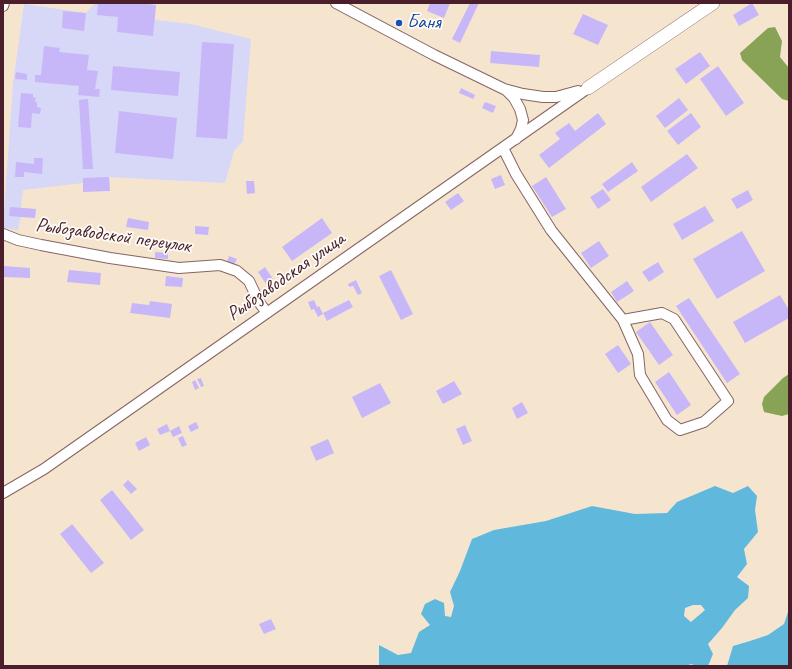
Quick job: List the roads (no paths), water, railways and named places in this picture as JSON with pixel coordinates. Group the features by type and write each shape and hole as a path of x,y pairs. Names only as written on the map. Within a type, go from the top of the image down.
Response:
{"main road":[{"path":"588,88 713,3"}],"street":[{"path":"336,3 434,55 504,88 523,94 556,97 588,88"},
{"path":"504,88 514,98 520,109 522,120 521,129 516,139"},
{"name":"Рыбозаводская улица","path":"3,493 44,469 588,88"},
{"path":"503,148 516,174 551,230 623,320 638,354 640,375 667,420 680,430 704,422 728,401 674,319 662,313 623,320"},
{"name":"Рыбозаводской переулок","path":"3,234 18,240 41,245 110,258 179,268 220,265 237,271 249,281 259,302 267,313"}],"water":[{"path":"715,486 733,493 748,486 757,496 755,510 758,532 744,549 747,564 737,577 749,586 748,598 735,610 708,644 713,654 708,666 694,666 692,664 684,666 379,666 379,645 398,655 411,653 419,632 430,625 421,614 425,604 435,599 444,603 445,616 451,617 454,606 450,592 472,539 494,530 546,521 592,506 635,514 667,513 677,502","holes":["693,605 701,605 705,610 691,622 684,616 685,608"]},
{"path":"789,609 789,666 727,666 733,646 768,635 784,624"}],"place":[{"name":"Баня","path":"399,23"}]}
